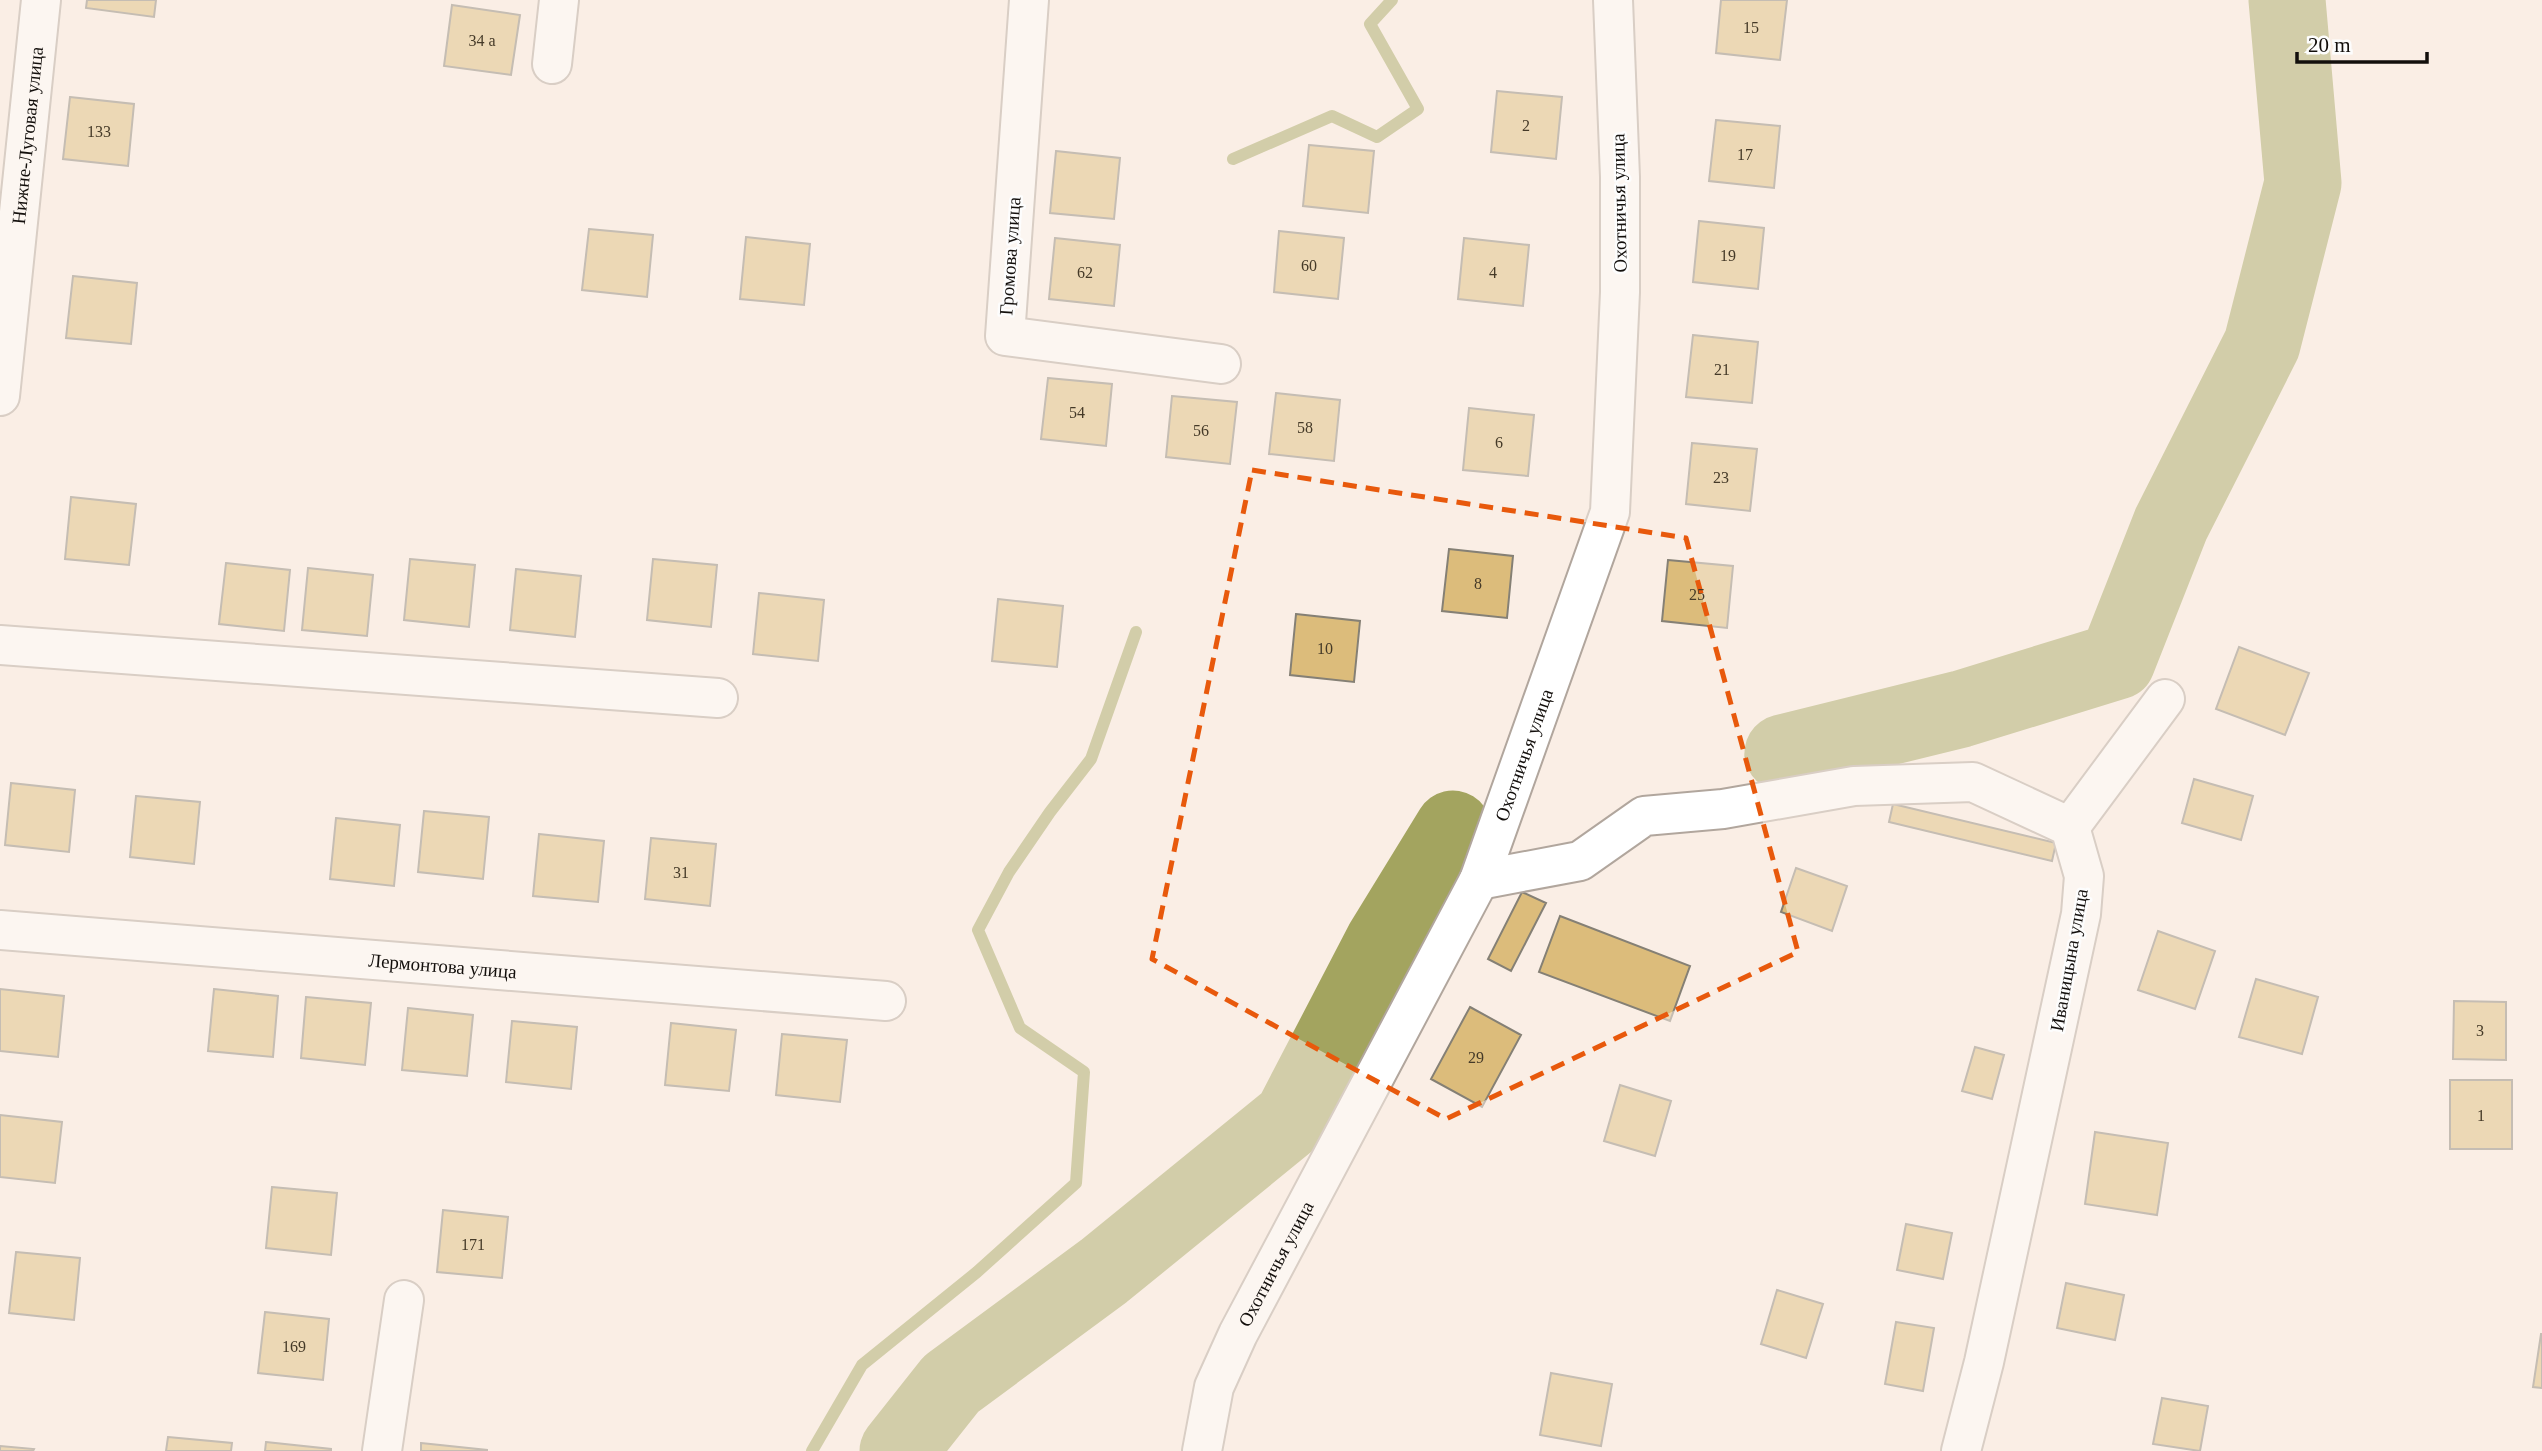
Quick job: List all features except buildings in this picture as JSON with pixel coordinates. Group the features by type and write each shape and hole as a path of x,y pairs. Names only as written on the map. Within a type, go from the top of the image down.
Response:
{"street":[{"name":"Нижне-Луговая улица","path":"0,396 41,0"},
{"path":"552,64 559,0"},
{"name":"Громова улица","path":"1029,0 1004,336 1221,363"},
{"name":"Охотничья улица","path":"1202,1451 1214,1387 1238,1334 1479,880 1610,512 1620,292 1620,177 1614,0"},
{"path":"0,645 718,698"},
{"path":"1479,880 1580,861 1644,816 1723,809 1854,786 1973,782 2070,827 2165,699"},
{"name":"Иваницына улица","path":"1961,1451 1984,1362 2081,914 2084,876 2070,827"},
{"name":"Лермонтова улица","path":"0,930 886,1001"},
{"path":"382,1451 404,1300"}],"highlighted area":[{"path":"1252,470 1686,538 1798,952 1446,1119 1152,959"}],"waterway":[{"path":"1233,159 1332,116 1377,137 1418,109 1370,24 1392,0"},
{"path":"1783,753 1961,709 2117,661 2171,524 2262,344 2303,183 2287,0"},
{"path":"812,1451 862,1365 977,1272 1076,1183 1084,1072 1020,1028 978,930 1009,872 1091,759 1136,632"},
{"path":"898,1451 951,1384 1104,1271 1292,1118 1383,943 1453,829"}]}
